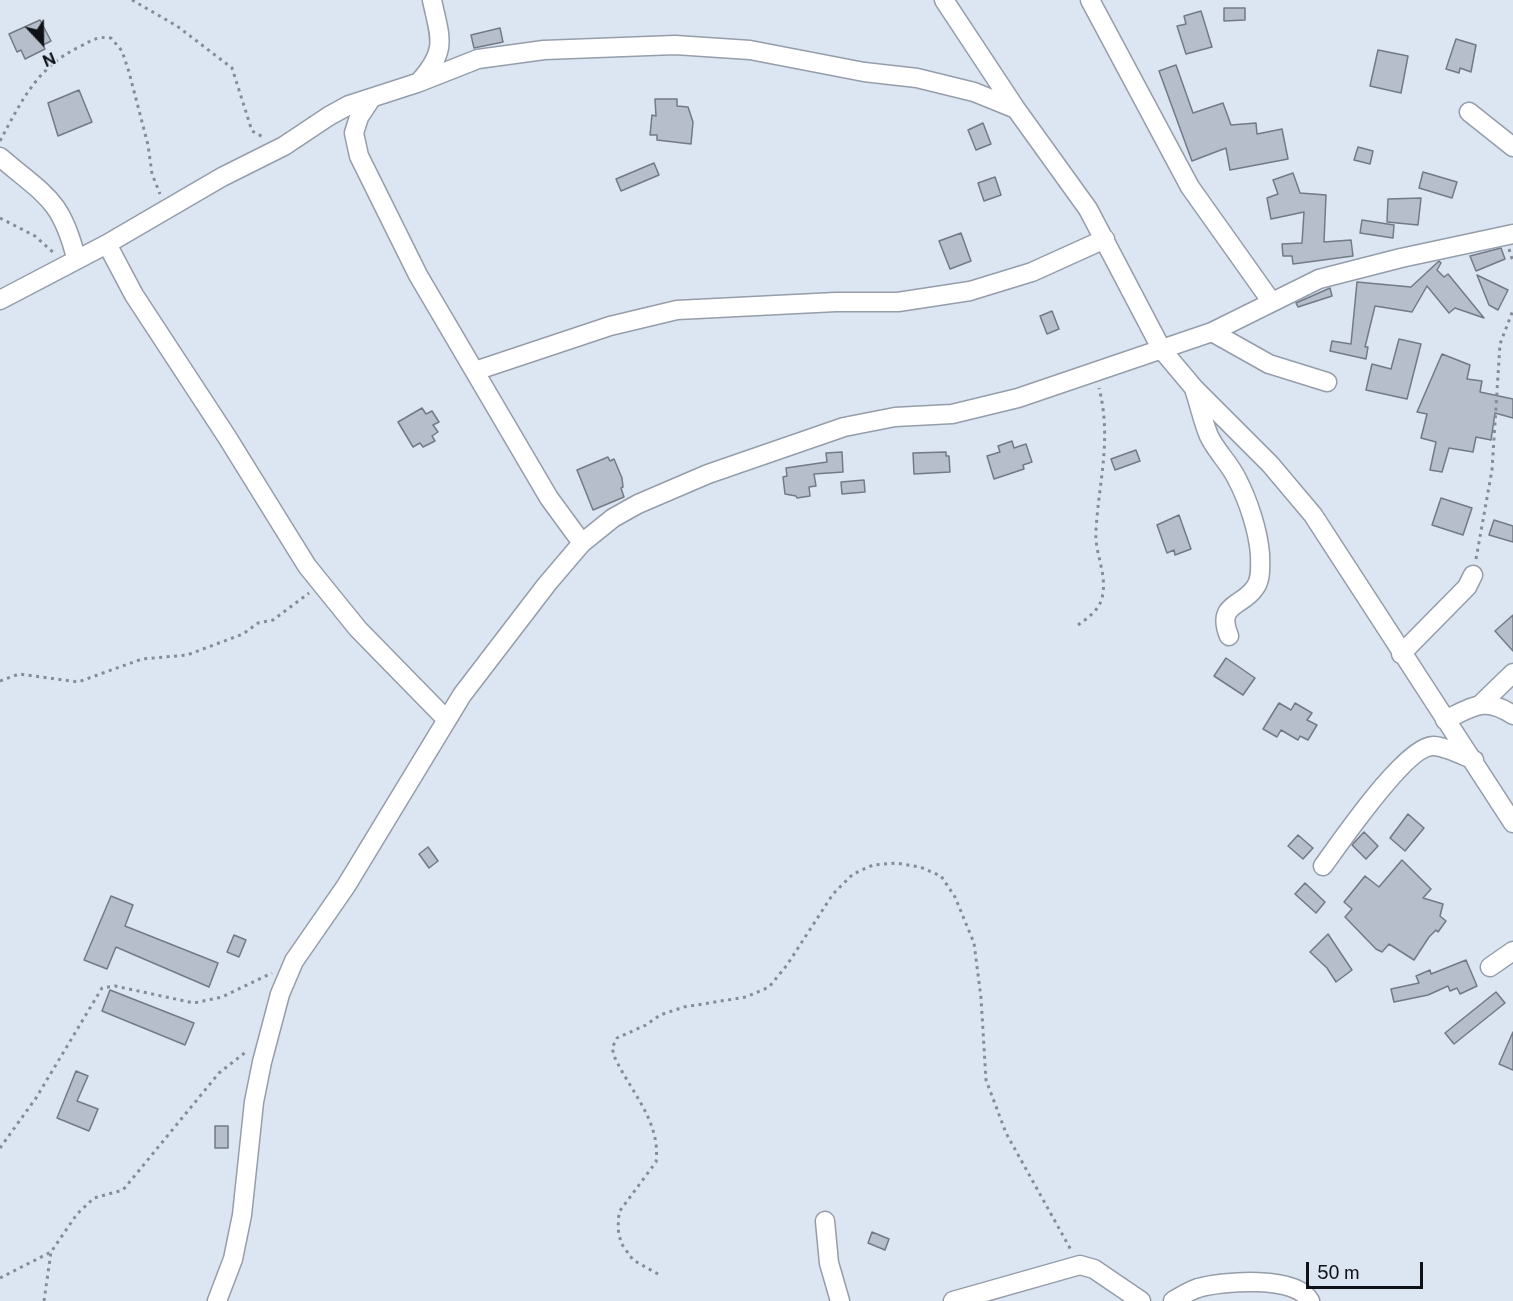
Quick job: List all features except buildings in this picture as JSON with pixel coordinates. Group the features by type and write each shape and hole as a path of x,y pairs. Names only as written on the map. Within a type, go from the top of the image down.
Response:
{"street":[{"path":"417,83 432,66 441,46 432,0"},
{"path":"944,0 1016,109 1088,209 1162,350 1194,388 1270,464 1312,515 1513,823"},
{"path":"1090,0 1190,187 1271,301"},
{"path":"0,300 284,146 349,105 417,83 478,59 544,50 675,45 750,50 864,72 917,78 974,92 1016,109"},
{"path":"441,46 478,59"},
{"path":"371,99 359,117 354,133 359,156 418,275 549,498 582,543"},
{"path":"1469,112 1513,147"},
{"path":"0,157 41,190 59,210 69,229 71,261"},
{"path":"217,1301 233,1259 242,1215 254,1102 280,994 294,961 346,886 447,720 510,631 582,543 613,518 638,504 708,474 844,426 895,417 952,414 1018,398 1212,332 1319,279 1401,258 1513,234"},
{"path":"475,371 610,326 677,310 836,302 898,302 970,291 1032,272 1105,239"},
{"path":"107,244 134,295 233,447 292,545 358,629 447,720"},
{"path":"1212,332 1269,364 1327,382"},
{"path":"1194,388 1210,438 1237,478 1252,518 1260,551 1260,577 1254,590 1239,599 1226,616 1225,626 1229,636"},
{"path":"1401,654 1467,587 1473,575"},
{"path":"1445,720 1482,703 1513,673"},
{"path":"1482,703 1499,706 1513,715"},
{"path":"1323,866 1388,780 1426,747 1435,746 1474,760"},
{"path":"1490,967 1513,951"},
{"path":"825,1221 829,1263 840,1301"},
{"path":"952,1301 1080,1265 1094,1269 1141,1301"},
{"path":"1173,1301 1197,1288 1227,1282 1281,1283 1305,1293 1310,1301"}],"path":[{"path":"132,0 177,26 232,68 252,131 284,146"},
{"path":"0,141 24,98 42,72 65,54 98,36 111,38 122,51 129,72 157,189 172,206"},
{"path":"0,218 35,236 71,261"},
{"path":"1473,575 1492,470 1500,344 1513,310"},
{"path":"1078,625 1095,611 1101,602 1104,589 1096,530 1107,432 1095,372"},
{"path":"0,681 20,674 78,682 149,658 187,655 243,633 258,622 273,620 293,607 304,595 324,586"},
{"path":"658,1274 633,1260 621,1243 618,1228 619,1212 656,1162 657,1152 654,1130 615,1058 612,1048 618,1038 646,1025 660,1015 684,1008 746,997 769,987 787,965 833,894 853,874 873,866 896,863 920,867 942,876 955,897 974,943 981,998 986,1080 1006,1133 1080,1265"},
{"path":"0,1148 36,1098 102,988 108,985 194,1003 202,1002 222,997 294,961"},
{"path":"44,1301 51,1252 77,1214 94,1198 123,1190 219,1073 270,1034"},
{"path":"0,1278 51,1252"}]}
